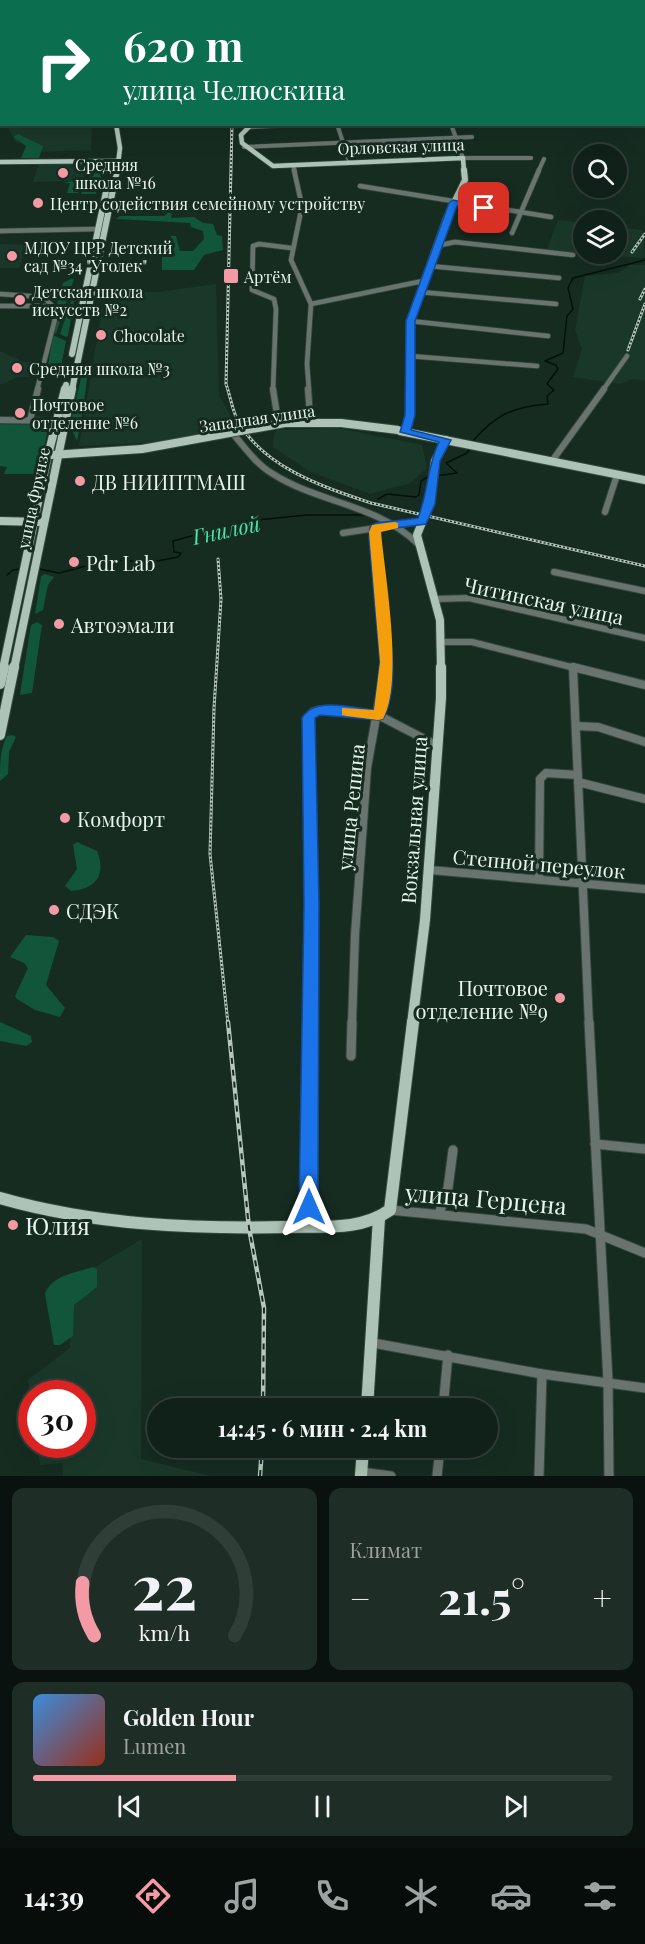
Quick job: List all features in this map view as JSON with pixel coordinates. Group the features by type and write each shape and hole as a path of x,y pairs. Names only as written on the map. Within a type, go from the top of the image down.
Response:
{"main road":[{"name":"улица Фрунзе","path":"0,735 48,455 61,421 118,161 120,145 116,126"},
{"path":"244,147 241,135 250,126"},
{"name":"Орловская улица","path":"244,147 273,165 462,158"},
{"path":"401,431 410,415 410,321 436,246 466,175 462,158"},
{"name":"улица Фрунзе","path":"0,684 28,570 44,521 97,229 111,168 118,161"},
{"path":"0,162 118,161"},
{"name":"Западная улица","path":"48,455 142,449 262,427 303,422 351,423 645,480"},
{"path":"417,543 418,529 429,504 435,461 446,440"},
{"path":"0,522 44,521"},
{"name":"Вокзальная улица","path":"368,1398 384,1214 430,870 438,746 442,642 436,599 417,543"},
{"name":"улица Герцена","path":"0,1198 36,1210 160,1224 249,1228 367,1223 384,1214"},
{"path":"361,1474 362,1458"}],"street":[{"path":"338,126 349,161"},
{"path":"452,126 462,158"},
{"path":"244,147 472,137"},
{"name":"Орловская улица","path":"462,158 531,158"},
{"path":"512,233 544,159"},
{"path":"293,165 302,206 296,239 291,248 292,265 311,304 307,364 310,416"},
{"path":"360,186 453,203 551,217"},
{"path":"0,231 97,229"},
{"path":"436,246 455,242 573,255"},
{"path":"278,421 272,372 276,309 272,298 252,290 253,246 257,243 291,248"},
{"path":"429,266 559,278"},
{"path":"311,304 423,281"},
{"path":"420,292 556,304"},
{"path":"0,294 44,297 57,311 30,420"},
{"path":"0,306 51,306"},
{"path":"410,321 548,336"},
{"path":"409,356 537,366"},
{"path":"552,461 627,356"},
{"path":"0,420 61,421"},
{"path":"234,435 255,460 282,480 396,525 417,543"},
{"path":"605,512 616,475"},
{"path":"343,533 422,521"},
{"name":"улица Репина","path":"351,1056 356,935 368,768 386,675 376,527"},
{"path":"554,573 645,591"},
{"name":"Читинская улица","path":"436,599 468,598 645,638"},
{"path":"442,642 472,642 645,685"},
{"path":"573,668 581,884 608,1381 609,1476"},
{"path":"308,1227 311,904 309,718 313,712 320,710 378,715 438,746"},
{"path":"576,726 598,727 645,742"},
{"path":"539,879 540,779 546,773 578,779 645,799"},
{"name":"Степной переулок","path":"430,870 645,889"},
{"path":"595,1144 645,1149"},
{"path":"439,1214 448,1188 453,1150"},
{"name":"улица Герцена","path":"384,1214 439,1214 528,1221 586,1229 645,1253"},
{"path":"373,1343 542,1374 608,1381 645,1388"},
{"path":"444,1398 448,1355"},
{"path":"539,1476 542,1374"},
{"path":"437,1476 439,1458"},
{"path":"361,1474 391,1476"}],"shaded area":[{"path":"92,126 91,150 37,152 36,146 16,142 8,128"},
{"name":"Средняя школа №16","path":"39,164 91,164 88,176 70,181 33,182"},
{"path":"558,220 573,222 573,253 547,249"},
{"path":"627,228 643,230 645,258 627,257"},
{"name":"МДОУ ЦРР Детский сад №34 \"Уголек\"","path":"0,244 28,245 19,268 0,268"},
{"path":"630,265 645,265 645,381 632,379 620,384 573,377 582,349 575,330 585,276 619,273"},
{"path":"216,284 219,395 237,427 161,442 79,446 105,292 158,292"},
{"name":"Средняя школа №3","path":"0,351 23,362 36,362 32,377 18,377 0,385"},
{"path":"337,428 422,445 427,468 410,483 370,494 309,471 273,447 274,434 278,430"},
{"path":"142,1239 141,1459 211,1476 63,1476 62,1463 40,1465 39,1458 96,1458 96,1380 28,1380 70,1348 72,1281"}],"green space":[{"path":"18,134 43,146 39,158 21,158 26,146 13,137"},
{"path":"102,173 96,194 81,194 83,185 80,183 78,193 67,193 70,183 63,183"},
{"path":"172,210 171,218 194,217 203,223 213,224 217,235 222,236 223,250 204,255 194,270 162,270 162,245 169,244 171,236 176,236 180,251 193,251 204,239 203,231 191,227 190,223 116,219 120,216 164,216"},
{"path":"74,279 56,334 54,331 61,309 57,303 63,283"},
{"path":"77,284 68,336 66,337 60,334"},
{"path":"53,337 66,341 61,366 46,377"},
{"path":"88,372 84,401 80,402 77,409 83,410 77,441 70,426 82,373"},
{"path":"0,424 49,425 38,474 4,474 7,467 0,466"},
{"path":"45,574 54,577 48,585 43,610 35,614 41,576"},
{"path":"37,622 42,625 32,693 20,695 31,625"},
{"path":"7,736 16,737 9,752 8,774 0,781 3,746"},
{"path":"77,842 97,851 101,868 97,880 92,884 71,891 65,886 77,869 73,845"},
{"path":"26,935 53,937 59,941 46,985 65,1008 60,1017 35,1010 15,996 28,968 24,963 10,957"},
{"path":"0,1022 31,1036 32,1042 26,1046 0,1041"},
{"path":"93,1267 97,1269 97,1287 74,1305 73,1336 60,1345 54,1345 45,1294 48,1288 58,1279"}],"waterway":[{"name":"Гнилой","path":"473,441 490,424 506,414 525,407 548,404 547,396 554,390 547,384 558,369 556,365 545,361 563,353 567,316 573,309 568,288 573,278 645,260"},
{"name":"Гнилой","path":"436,476 457,473 446,463 467,453 470,448"},
{"name":"Гнилой","path":"378,499 387,494 416,497 419,495 421,481 429,476"},
{"name":"Гнилой","path":"39,569 59,573 109,560 152,562 178,557 181,553 174,552 173,541 246,521 307,515 368,515"},
{"name":"Гнилой","path":"7,575 13,570 22,569"}],"railway":[{"path":"232,126 226,384 235,415 248,436 262,450 295,473 333,490 371,503 645,566"},
{"path":"632,252 645,234"},
{"path":"640,299 645,289"},
{"path":"628,350 645,304"},
{"path":"218,559 221,599 214,708 210,854 228,1024"},
{"path":"228,1022 249,1228 264,1308 263,1398"},
{"path":"260,1476 261,1458"}],"slow traffic":[{"path":"347,711 378,715 381,710 386,686 386,662 375,532 376,527 394,525"}],"place":[{"name":"Средняя школа №16","path":"63,173"},
{"name":"Центр содействия семейному устройству","path":"38,203"},
{"name":"МДОУ ЦРР Детский сад №34 \"Уголек\"","path":"12,256"},
{"name":"Артём","path":"231,276"},
{"name":"Детская школа искусств №2","path":"20,300"},
{"name":"Chocolate","path":"101,335"},
{"name":"Средняя школа №3","path":"17,368"},
{"name":"Почтовое отделение №6","path":"20,413"},
{"name":"ДВ НИИПТМАШ","path":"80,481"},
{"name":"Pdr Lab","path":"74,562"},
{"name":"Автоэмали","path":"59,624"},
{"name":"Комфорт","path":"65,818"},
{"name":"СДЭК","path":"54,910"},
{"name":"Почтовое отделение №9","path":"560,998"},
{"name":"Юлия","path":"13,1225"}],"route":[{"path":"309,1207 311,904 309,718 313,712 320,710 378,715 381,710 386,686 386,662 375,538 376,527 406,525 422,521 429,504 432,470 446,440 405,432 410,415 411,394 410,321 453,203 484,208"}]}
